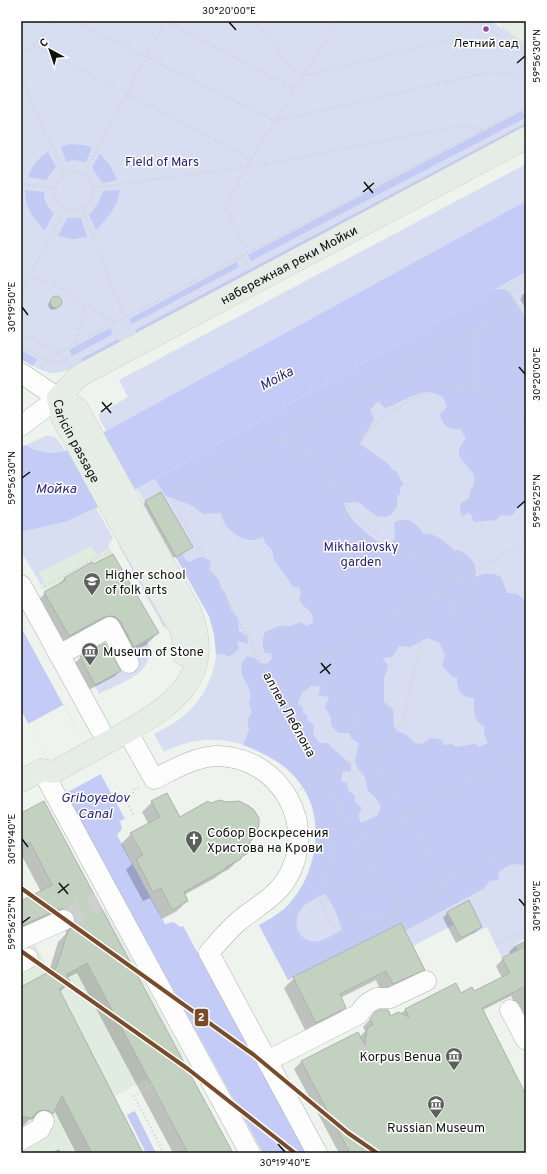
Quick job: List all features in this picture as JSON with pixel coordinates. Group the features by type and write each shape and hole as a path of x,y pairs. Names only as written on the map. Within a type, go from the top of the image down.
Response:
{"main road":[{"path":"507,30 519,38"},
{"name":"набережная реки Мойки","path":"58,398 79,376 526,138"},
{"name":"набережная реки Мойки","path":"58,398 88,386 526,154"},
{"name":"Caricin passage","path":"58,398 78,408 86,441 116,498 180,628 183,637 184,654 180,668 165,689 90,740"},
{"name":"Caricin passage","path":"90,740 127,731 159,711 179,695 190,679 194,669 198,649 198,638 190,611 116,498"},
{"path":"21,781 48,767 90,740"}],"street":[{"path":"30,371 58,398"},
{"name":"набережная реки Мойки","path":"21,426 58,398"},
{"path":"30,587 59,655 90,740"},
{"path":"59,655 110,628 129,663"},
{"path":"127,731 154,779 196,760 216,756 235,758 253,764 270,775 283,789 294,810 298,824 298,844 294,863 286,880 273,895 240,920 209,953 317,1153"},
{"path":"48,767 104,899 250,1153"},
{"path":"21,939 64,920"},
{"path":"267,1061 359,1014 363,1008 373,1000 383,997 390,998 426,981"},
{"path":"510,1010 526,1040"},
{"path":"21,1140 31,1136 40,1129 44,1121"}],"path":[{"path":"21,53 34,45 54,21"},
{"path":"74,21 275,121 491,72 526,76"},
{"path":"84,174 165,21 295,89"},
{"path":"254,21 290,66 304,75 450,40 459,36 472,21 507,30"},
{"path":"247,252 225,207 226,202 246,167 338,21"},
{"path":"519,38 526,55"},
{"path":"34,45 251,159"},
{"path":"21,79 65,174"},
{"path":"30,371 74,344 526,107"},
{"path":"94,188 246,167 460,126 470,126 481,130"},
{"path":"75,171 89,177 94,188 94,194 91,200 82,209 71,210 66,208 57,200 55,188 58,180 65,174 75,171"},
{"path":"21,184 55,188"},
{"path":"21,292 66,208"},
{"path":"82,209 124,318 130,329"},
{"path":"242,255 248,266"},
{"path":"21,272 62,289 86,304 114,323 120,334"},
{"path":"526,275 506,286 526,317"},
{"path":"510,292 526,283"},
{"path":"74,344 86,304"},
{"path":"281,439 519,308"},
{"path":"479,329 479,389"},
{"path":"21,333 59,353 69,361 71,365"},
{"path":"526,421 479,389 462,386 442,388 418,396 394,409 376,423 334,470 334,484 340,496 352,513 370,530 387,541 461,578 526,672"},
{"path":"281,439 334,470"},
{"name":"аллея Леблона","path":"281,439 173,500 325,776 359,842 406,927"},
{"path":"273,684 526,542"},
{"path":"30,587 77,569 111,551"},
{"path":"442,589 526,744"},
{"path":"303,787 384,743 397,731 403,720 426,625 437,596 442,589"},
{"path":"321,657 452,902"},
{"path":"359,842 526,749"},
{"path":"134,814 127,802 135,789 154,779"},
{"path":"343,810 336,830 335,843 319,892 321,901 333,926 354,917 374,920 383,918 526,838"},
{"path":"321,901 376,872"},
{"path":"496,945 526,929"},
{"path":"164,1153 134,1096 186,1065"}],"shaded area":[{"name":"Higher school of folk arts","path":"91,545 97,555 110,548 159,633 129,650 110,617 71,639 41,585 44,583 39,573"},
{"path":"105,909 184,1058 103,1103 129,1153 21,1153 21,951 35,944 50,972 56,968 69,929"}],"green space":[{"name":"Field of Mars","path":"21,21 491,21 526,45 526,128 83,363 57,373 45,372 21,359"},
{"path":"522,111 525,118 251,261 248,255"},
{"path":"526,123 526,128 137,334 135,330"},
{"path":"70,144 92,147 86,162 73,160 66,162 61,147"},
{"path":"48,152 56,167 46,180 28,177 31,169 41,157"},
{"path":"100,154 110,165 117,180 102,183 92,167"},
{"path":"526,164 526,201 106,431 99,418 99,414 128,397 119,380"},
{"path":"25,190 44,192 46,204 54,213 45,230 30,212 26,202"},
{"path":"120,190 117,202 111,212 96,230 89,215 98,204 103,191"},
{"path":"67,218 81,218 87,237 73,239 58,236"},
{"path":"236,262 239,267 132,324 129,319"},
{"name":"Mikhailovsky garden","path":"526,272 526,938 515,944 518,950 502,958 487,927 472,934 465,919 413,946 401,923 288,980 259,925 284,909 302,886 313,857 316,827 314,812 301,785 291,773 266,754 235,743 220,740 193,741 164,752 154,734 181,718 200,698 209,682 215,664 216,645 209,616 137,489"},
{"name":"Mikhailovsky garden","path":"504,289 508,292 526,317 526,503 516,506 515,513 508,516 501,515 496,520 474,522 470,513 461,516 460,504 469,498 470,491 474,485 474,474 462,461 459,453 459,449 466,438 460,429 449,428 444,424 440,414 447,407 443,397 433,393 424,392 385,408 378,401 370,410 374,419 360,444 386,462 393,470 396,471 404,485 400,487 400,494 397,496 397,506 392,514 387,517 376,516 358,502 344,503 350,516 360,528 386,546 395,539 394,523 403,520 411,521 423,534 436,536 448,544 454,551 459,550 470,558 475,567 475,577 494,574 501,577 507,593 518,595 526,602 526,865 515,864 507,867 499,872 498,880 490,881 483,889 405,931 401,923 288,980 259,925 284,909 295,897 304,883 314,852 316,835 315,819 311,803 304,789 292,774 285,767 261,752 243,745 249,730 247,719 252,713 249,703 251,696 249,688 242,675 241,665 247,656 255,658 261,664 268,663 272,658 271,653 265,653 264,650 263,637 265,632 279,626 291,626 300,622 307,626 313,622 312,614 301,603 299,599 301,593 299,587 292,587 274,560 272,550 265,543 263,536 255,540 249,540 238,536 225,524 221,513 203,514 191,505 166,496 155,479 494,290","holes":["427,638 440,643 445,656 442,665 451,676 457,678 459,690 463,695 474,698 475,715 478,721 485,727 484,734 488,743 479,747 475,744 456,747 452,744 444,745 440,739 430,738 422,744 414,743 407,735 397,731 394,725 393,709 384,702 384,679 388,666 383,658 392,657 399,646 410,647","311,686 321,686 318,695 329,697 325,707 331,717 331,726 339,733 349,733 352,739 359,743 355,760 358,769 364,775 368,791 375,797 381,807 378,815 361,823 358,816 362,808 355,802 355,796 348,790 347,783 341,781 343,771 351,772 351,764 328,743 319,743 313,734 314,725 308,721 307,715 303,712 303,707 298,704 301,694","325,894 331,903 342,930 320,941 307,940 302,937 297,927 298,915 301,909 309,902"]},
{"path":"110,328 113,334 72,356 69,350"},
{"path":"118,339 120,343 83,363 81,359"},
{"path":"21,350 37,359 33,366 21,359"},
{"path":"45,436 55,437 65,451 49,453 35,450 26,445"},
{"path":"96,508 113,538 108,545 110,548 97,555 91,546 39,573 45,583 41,585 21,551 21,532 65,522"},
{"path":"124,543 165,622 166,627 164,628 119,546"},
{"path":"182,553 189,562 203,557 211,562 209,570 219,580 221,589 225,592 231,610 238,619 239,631 247,636 248,644 237,641 239,649 229,657 224,654 216,654 214,634 209,616 176,557"},
{"path":"147,640 150,651 144,668 128,680 99,694 95,685 136,664 129,650"},
{"path":"135,1111 156,1153 146,1153 127,1115"}],"water":[{"name":"Мойка","path":"526,201 526,272 133,491 65,522 21,532 21,447 26,445 48,453 58,453 76,447"},
{"name":"Griboyedov Canal","path":"21,627 125,819 120,821 122,829 117,835 165,924 174,922 180,927 183,926 307,1153 263,1153 54,772 21,710"}],"pier":[{"path":"63,705 101,774 66,793 28,724"}],"building":[{"path":"56,296 60,298 62,302 60,306 56,308 52,306 50,302 52,298"},
{"path":"161,492 193,547 176,557 145,501"},
{"name":"Higher school of folk arts","path":"113,554 159,633 134,647 120,621 116,617 111,616 104,617 69,636 44,592 66,580 64,578 92,562 94,564"},
{"path":"105,643 121,671 95,685 80,657"},
{"name":"Собор Воскресения Христова на Крови","path":"167,793 180,817 208,801 210,803 221,800 226,802 239,801 254,810 259,818 257,834 250,842 248,853 240,858 241,859 226,867 227,868 184,892 188,901 172,910 161,888 153,892 136,859 143,855 130,833 160,817 151,801"},
{"path":"44,801 233,1153 188,1153 87,963 66,975 71,983 59,989 143,1153 92,1153 62,1096 53,1114 49,1111 43,1110 37,1112 32,1118 21,1116 21,987 56,968 68,931 73,927 75,921 74,915 71,911 59,909 21,926 21,901 52,885 30,842 21,847 21,813"},
{"path":"469,900 482,927 461,938 447,912"},
{"path":"401,923 425,970 393,984 386,971 340,994 346,1008 316,1023 293,977"},
{"name":"Korpus Benua","path":"526,946 526,986 482,1008 526,1095 526,1151 521,1153 350,1153 301,1061 358,1032 365,1045 367,1028 373,1025 370,1019 375,1012 380,1010 388,1010 391,1016 398,1012 409,1017 405,1009 456,983 461,993 472,987 474,991 510,973 502,958"}],"tunnel":[{"path":"64,920 98,902"}],"transit line":[{"name":"2","path":"21,888 254,1055 348,1133 377,1153"},
{"name":"2","path":"21,951 188,1069 295,1153"}],"place":[{"name":"Летний сад","path":"486,29"},
{"name":"Higher school of folk arts","path":"92,596"},
{"name":"Museum of Stone","path":"90,666"},
{"name":"Собор Воскресения Христова на Крови","path":"194,854"},
{"name":"Korpus Benua","path":"454,1071"},
{"name":"Russian Museum","path":"436,1119"}],"water label":[{"name":"Moika","path":"276,378"}]}
